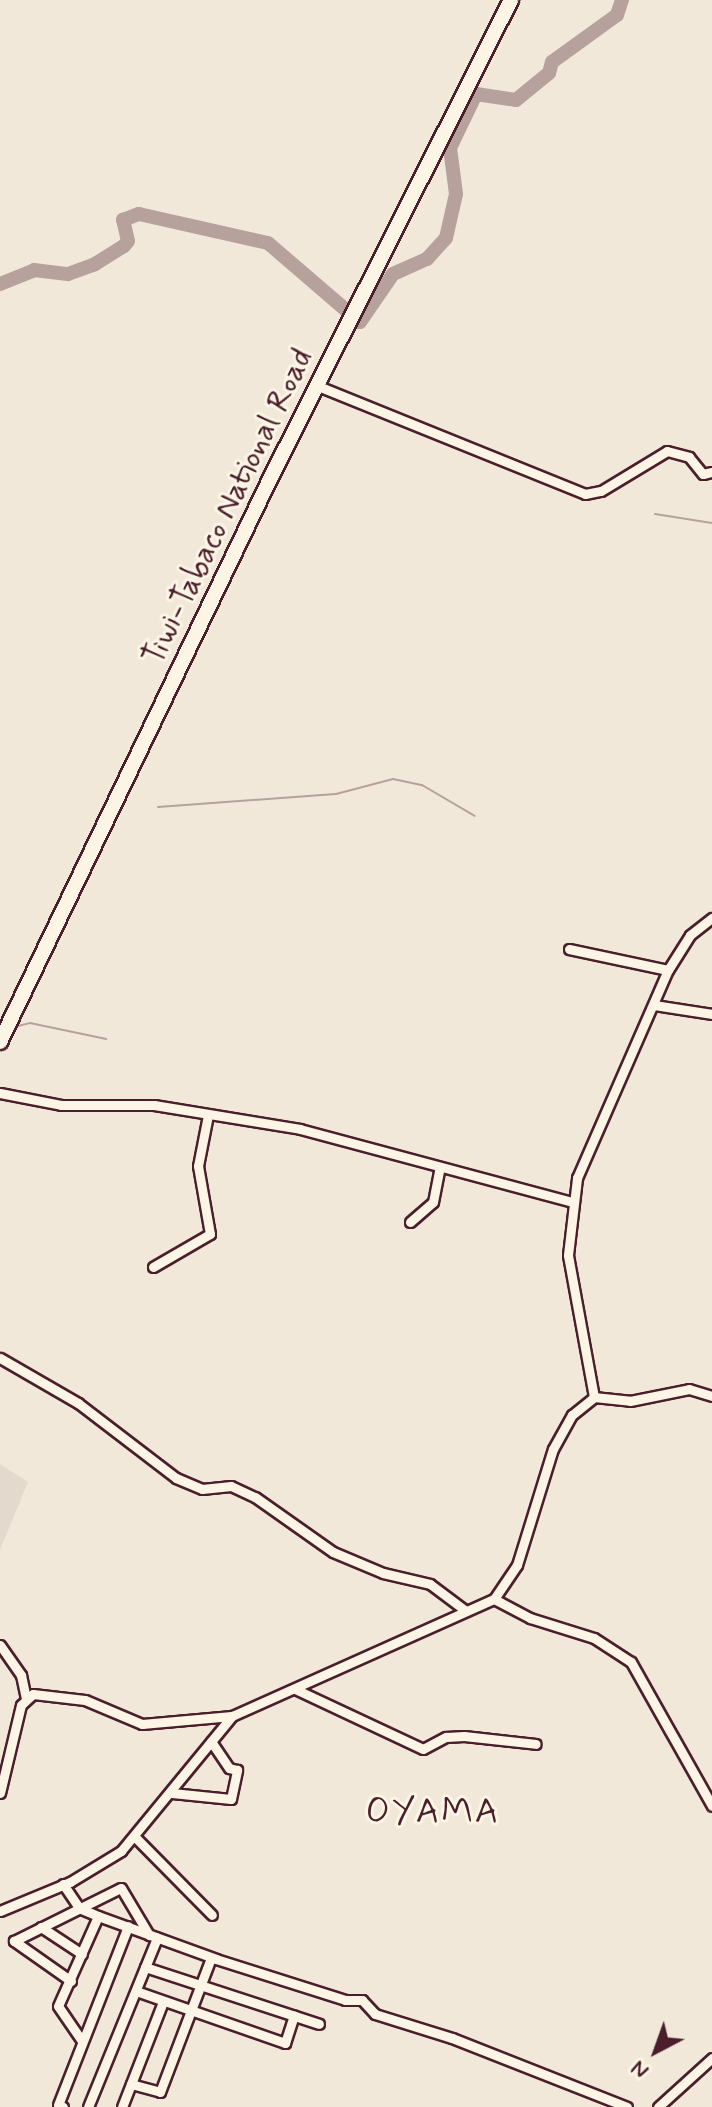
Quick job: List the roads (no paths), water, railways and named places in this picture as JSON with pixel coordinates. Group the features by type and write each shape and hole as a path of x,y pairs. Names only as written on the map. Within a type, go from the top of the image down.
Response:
{"main road":[{"name":"Tiwi-Tabaco National Road","path":"1,1040 318,386 511,0"}],"street":[{"path":"318,386 585,494 601,491 667,451 689,457 698,472 712,472"},
{"path":"594,1397 590,1356 570,1281 577,1178 616,1081 668,970 690,935 712,918"},
{"path":"569,949 668,970"},
{"path":"654,1005 712,1014"},
{"path":"0,1093 34,1102 154,1105 319,1133 439,1170 573,1202"},
{"path":"153,1267 210,1234 198,1166 208,1115"},
{"path":"410,1222 433,1202 439,1170"},
{"path":"0,1358 78,1403 176,1478 202,1489 231,1486 255,1497 333,1552 383,1573 430,1584 466,1611"},
{"path":"26,1698 62,1695 142,1724 232,1716 295,1689 494,1599 517,1565 553,1449 572,1415 594,1397 630,1401 689,1389 712,1396"},
{"path":"494,1599 530,1618 594,1638 631,1662 712,1806"},
{"path":"0,1645 21,1675 26,1698 0,1793"},
{"path":"295,1689 423,1749 446,1737 464,1736 536,1744"},
{"path":"0,1911 113,1858 136,1838 232,1716"},
{"path":"172,1793 231,1799 237,1770 229,1768 211,1741"},
{"path":"136,1838 212,1915"},
{"path":"63,1884 79,1908 98,1916 211,1958 345,2000 362,2000 375,2014 452,2038 627,2107"},
{"path":"71,1981 14,1941 121,1888 153,1936 136,1991 88,2107"},
{"path":"82,2041 58,2006 98,1916"},
{"path":"63,2107 58,2105 128,1926"},
{"path":"41,1927 82,1954"},
{"path":"131,2084 160,2092 211,1958"},
{"path":"145,1967 200,1988 319,2024"},
{"path":"136,1991 285,2043 294,2015"},
{"path":"122,2107 163,2002"},
{"path":"658,2107 712,2058"},
{"path":"666,2099 675,2107"}],"waterway":[{"path":"0,284 34,270 68,274 95,264 124,246 128,241 123,220 139,214 268,243 360,322 393,274 427,259 446,238 456,194 450,148 476,94 516,100 549,73 552,62 617,15 622,0"},
{"path":"655,514 712,523"},
{"path":"158,807 336,794 393,779 422,785 475,816"},
{"path":"14,1027 30,1023 106,1039"}],"district":[{"name":"OYAMA","path":"433,1813"}]}
